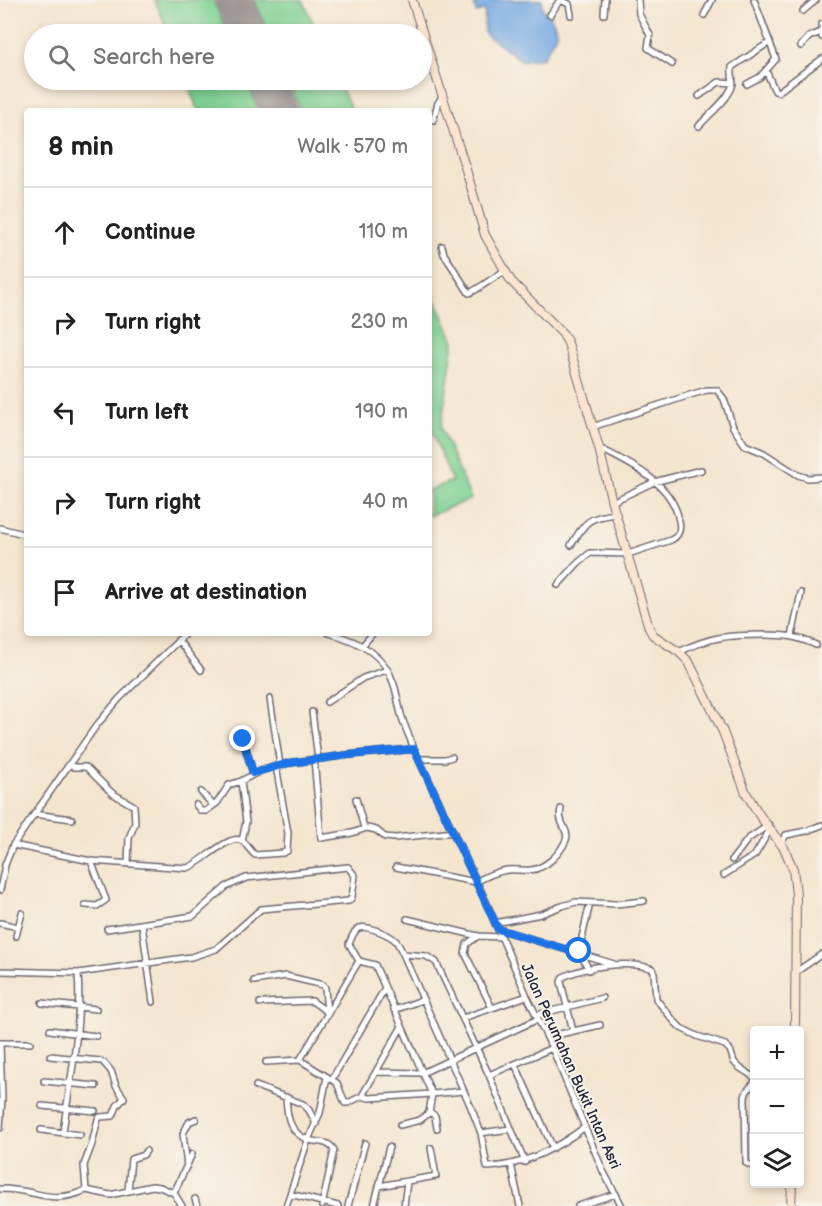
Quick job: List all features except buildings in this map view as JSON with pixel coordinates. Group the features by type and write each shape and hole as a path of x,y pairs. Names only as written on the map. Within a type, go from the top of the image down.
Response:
{"street":[{"path":"412,0 419,24"},
{"path":"550,15 560,0 570,5 570,15"},
{"path":"604,14 605,0"},
{"path":"638,0 639,14 649,32 648,48 672,64"},
{"path":"704,15 712,0"},
{"path":"747,84 766,71 776,59 753,0"},
{"path":"803,11 816,0"},
{"path":"801,46 808,37 821,34 822,24"},
{"path":"699,126 726,98 733,83 731,72 734,66 770,42"},
{"path":"766,71 775,91 779,92 822,59"},
{"path":"432,65 485,235 511,281 563,334 568,343 649,628 653,635 679,652 689,662 718,722 746,793 781,843 793,869 796,894 795,1026"},
{"path":"699,96 719,82 733,83"},
{"path":"434,120 438,103 442,97"},
{"path":"442,246 444,254 469,293 505,271"},
{"path":"592,427 690,395 707,390 717,390 724,399 733,427 746,445 774,458 798,475 808,478 822,477"},
{"path":"558,585 587,555 595,552 628,554 665,542 678,535 680,526 675,508 665,493 630,464 599,448"},
{"path":"612,502 654,482 701,470"},
{"path":"571,545 589,519 616,514"},
{"path":"0,528 24,534"},
{"path":"792,636 801,593"},
{"path":"679,652 697,643 735,634 792,636 816,645"},
{"path":"0,890 5,865 13,845 34,814 119,699 183,636"},
{"name":"Jalan Perumahan Bukit Intan Asri","path":"347,636 376,656 393,682 401,714 414,749 552,1048 603,1171 622,1206"},
{"path":"363,645 370,636"},
{"path":"178,640 201,670"},
{"path":"327,702 363,678 387,670"},
{"path":"13,845 91,861 187,868 236,839 242,841 256,856 283,853 286,850 288,833 270,699"},
{"path":"312,712 321,838 352,833 364,828 372,828 385,837 395,838 454,832"},
{"path":"243,739 253,773"},
{"path":"196,805 203,812 213,805 227,786 242,781 253,773 278,765 414,749"},
{"path":"419,759 445,759 452,756"},
{"path":"70,764 74,767 86,767 112,793 133,805 135,823 129,838 128,864"},
{"path":"242,781 246,819 242,841"},
{"path":"201,792 213,805"},
{"path":"356,799 364,828"},
{"path":"396,867 476,882 501,871 540,868 560,852 567,837 560,820 561,809"},
{"path":"34,814 72,819"},
{"path":"781,843 786,835 822,825"},
{"path":"732,860 748,839 770,827"},
{"path":"724,874 755,855 770,827"},
{"path":"84,905 97,906 106,900 91,861"},
{"path":"0,971 78,973 148,964 210,952 263,908 349,901 352,897 354,876 348,867 255,875 231,884 193,916 107,929"},
{"path":"497,926 570,903 616,904 644,901"},
{"path":"589,970 579,949 590,903"},
{"path":"16,936 22,914"},
{"path":"407,919 436,928 478,936 501,937"},
{"path":"0,923 18,927"},
{"path":"142,925 153,1002"},
{"path":"497,926 619,965"},
{"path":"358,961 349,944 356,930 361,927 376,930 389,936 398,944 481,1134 487,1167 525,1162 553,1148 585,1126"},
{"path":"478,936 467,944 465,953 492,1008"},
{"path":"403,954 426,956 436,962 477,1047 525,1162"},
{"path":"796,972 822,954"},
{"path":"358,961 374,964 401,1029 432,1094 430,1112 420,1120 400,1125"},
{"path":"300,1060 358,961"},
{"path":"573,1031 561,980 567,975 589,970 633,964 653,969 656,999 681,1028 725,1045 730,1050 734,1062 750,1074"},
{"path":"63,1132 79,1007 78,973"},
{"path":"254,981 286,976 322,984 325,987 327,1013"},
{"path":"286,1206 308,1140 320,1113 329,1078 385,988"},
{"path":"463,1018 527,996"},
{"path":"377,1072 422,1073 537,1017 602,998"},
{"path":"394,1010 422,1000"},
{"path":"260,1003 312,1001 327,1013"},
{"path":"42,1003 96,1010"},
{"path":"547,1037 600,1025"},
{"path":"266,1062 300,1060 339,1085 342,1099 348,1103 362,1096 401,1029"},
{"path":"50,1030 96,1036"},
{"path":"0,1128 2,1098 0,1044 30,1043"},
{"path":"489,1075 552,1048"},
{"path":"50,1056 102,1062 111,1071 124,1100 117,1106 113,1116 98,1119 84,1165 86,1190"},
{"path":"515,1064 553,1148"},
{"path":"44,1081 96,1086"},
{"path":"256,1086 306,1106 316,1124"},
{"path":"750,1089 745,1097 745,1150 747,1163 750,1165"},
{"path":"362,1096 369,1098 463,1091"},
{"path":"286,1097 290,1125 308,1140 330,1144 335,1151 323,1204"},
{"path":"42,1106 94,1111"},
{"path":"430,1112 435,1116 437,1128"},
{"path":"187,1166 183,1134 189,1122 196,1119"},
{"path":"481,1134 510,1129"},
{"path":"41,1130 80,1135"},
{"path":"348,1206 365,1143"},
{"path":"374,1206 389,1147"},
{"path":"379,1186 436,1176 431,1148"},
{"path":"128,1191 131,1159 146,1151"},
{"path":"174,1193 192,1154"},
{"path":"511,1164 520,1206"},
{"path":"404,1206 407,1181"},
{"path":"0,1189 21,1191 58,1203 74,1199 86,1190 110,1195 156,1186 174,1193 182,1206"},
{"path":"792,1188 792,1206"},
{"path":"290,1194 338,1206"},
{"path":"578,1206 616,1194"},
{"path":"195,1199 196,1206"}],"green space":[{"path":"155,0 213,0 224,24 165,24"},
{"path":"255,0 303,0 314,24 265,24"},
{"path":"190,90 250,90 258,108 197,108"},
{"path":"292,90 343,90 351,108 300,108"},
{"path":"432,292 454,341 441,428 471,499 432,515 432,489 452,481 432,431"}],"water":[{"path":"474,0 542,0 543,8 554,23 557,33 543,57 522,61 484,33 485,10 476,13"}],"runway":[{"path":"234,0 244,24"},
{"path":"270,90 278,108"}],"route":[{"path":"243,739 253,773 289,763 414,749 498,929 581,954 579,951"}]}
